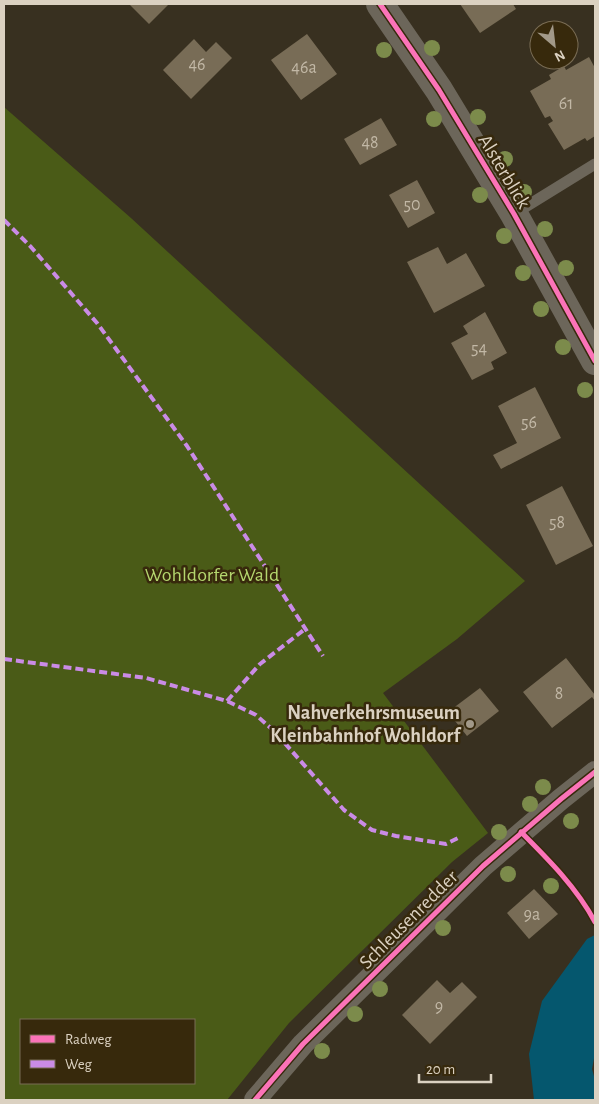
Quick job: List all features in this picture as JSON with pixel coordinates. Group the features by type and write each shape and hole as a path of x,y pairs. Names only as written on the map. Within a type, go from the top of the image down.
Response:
{"street":[{"name":"Alsterblick","path":"380,4 439,90 514,214 595,361"},
{"name":"Schleusenredder","path":"255,1100 303,1044 482,866 595,772"}],"lane":[{"path":"514,214 595,164"}],"green space":[{"name":"Wohldorfer Wald","path":"4,107 131,218 525,581 457,639 383,693 488,833 452,862 289,1023 227,1100 4,1100"}],"water":[{"path":"595,935 595,1053 592,1069 595,1080 595,1100 534,1100 529,1054 542,1001 587,939"}],"building":[{"path":"129,4 169,4 149,24"},
{"path":"460,4 513,4 516,9 480,33"},
{"path":"307,34 337,74 301,100 271,60"},
{"path":"194,39 206,52 216,42 232,58 191,99 163,70"},
{"path":"589,57 595,68 595,136 587,141 585,138 564,150 548,124 553,121 550,116 545,118 530,91 551,79 549,75 557,70 579,70 579,63"},
{"path":"381,118 397,145 360,165 344,139"},
{"path":"417,180 435,213 408,228 389,195"},
{"path":"438,247 447,264 466,253 485,286 434,313 407,262"},
{"path":"485,312 507,353 491,362 494,369 472,380 451,343 468,334 463,326"},
{"path":"535,387 561,438 501,469 493,455 517,443 498,406"},
{"path":"562,486 593,546 556,565 526,505"},
{"path":"566,658 595,695 595,701 592,697 552,728 523,692"},
{"name":"Nahverkehrsmuseum Kleinbahnhof Wohldorf","path":"480,688 499,711 467,736 448,712"},
{"path":"534,889 558,914 529,939 507,913"},
{"path":"437,980 450,993 462,982 477,997 430,1044 402,1015"}],"marked path":[{"path":"4,220 31,247 97,323 187,446 323,656"},
{"path":"227,701 260,664 305,629"},
{"path":"4,659 146,678 227,701 256,715 274,731 344,810 372,830 446,844 460,837"}],"cycle path":[{"path":"380,4 439,90 514,214 595,361"},
{"path":"255,1100 303,1044 483,866 595,772"},
{"path":"521,832 552,863 571,886 595,922"}],"place":[{"name":"Nahverkehrsmuseum Kleinbahnhof Wohldorf","path":"470,724"}]}
